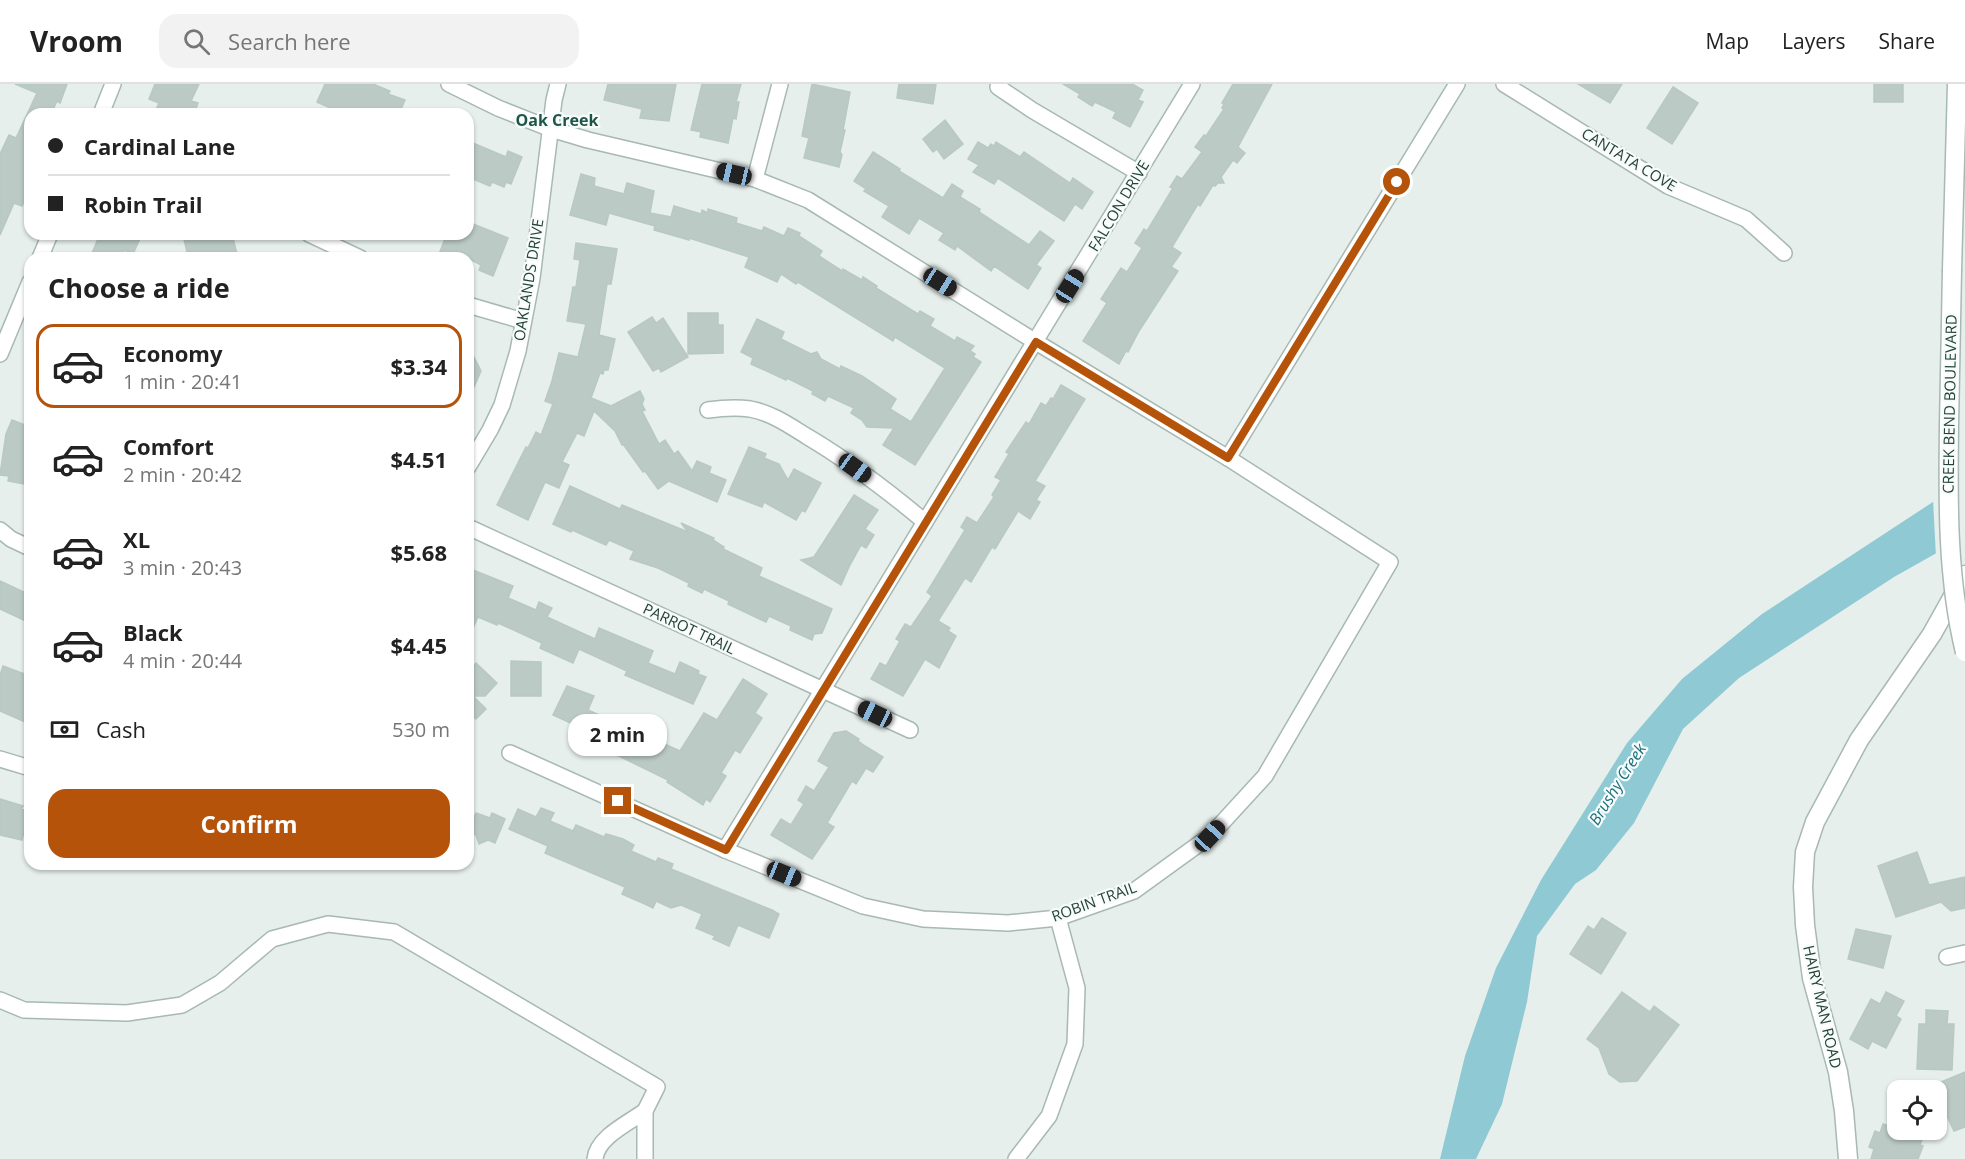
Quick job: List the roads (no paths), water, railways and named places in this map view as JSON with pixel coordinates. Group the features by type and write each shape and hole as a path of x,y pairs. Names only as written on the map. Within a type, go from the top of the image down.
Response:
{"street":[{"path":"103,108 113,84"},
{"path":"448,84 498,108 551,129 588,140 755,179 807,200 1228,458 1457,84"},
{"name":"OAKLANDS DRIVE","path":"474,457 501,405 516,360 532,278 558,84"},
{"path":"755,179 780,84"},
{"name":"FALCON DRIVE","path":"726,850 1192,84"},
{"name":"CANTATA COVE","path":"1504,84 1668,186 1746,219 1784,253"},
{"name":"CREEK BEND BOULEVARD","path":"1957,84 1948,470 1950,552 1958,621 1965,652"},
{"path":"998,87 1032,110 1139,173"},
{"path":"322,240 347,252"},
{"path":"0,354 24,296"},
{"path":"474,307 522,321"},
{"path":"708,410 750,409 780,420 836,454 893,495 925,522"},
{"name":"ROBIN TRAIL","path":"510,753 726,850 863,906 923,920 1008,923 1058,918 1134,891 1210,836 1265,776 1390,562 1228,458"},
{"path":"0,530 24,545"},
{"name":"PARROT TRAIL","path":"474,530 910,730"},
{"name":"HAIRY MAN ROAD","path":"1848,1159 1838,1072 1812,978 1805,925 1803,887 1805,852 1815,822 1859,740 1932,634 1965,575"},
{"path":"0,759 24,766"},
{"path":"1016,1159 1049,1116 1075,1044 1077,988 1058,918"},
{"path":"0,1000 24,1010 127,1013 182,1005 220,983 272,939 328,924 394,932 657,1087 645,1111 645,1159"},
{"path":"1947,957 1965,953"},
{"path":"595,1159 600,1146 606,1139 645,1111"}],"water":[{"name":"Brushy Creek","path":"1939,498 1965,537 1894,577 1739,678 1683,729 1634,823 1596,870 1575,884 1537,936 1527,1002 1502,1104 1476,1159 1440,1159 1465,1056 1496,968 1541,880 1627,743 1682,679 1762,614"}],"district":[{"name":"Oak Creek","path":"557,120"}]}
